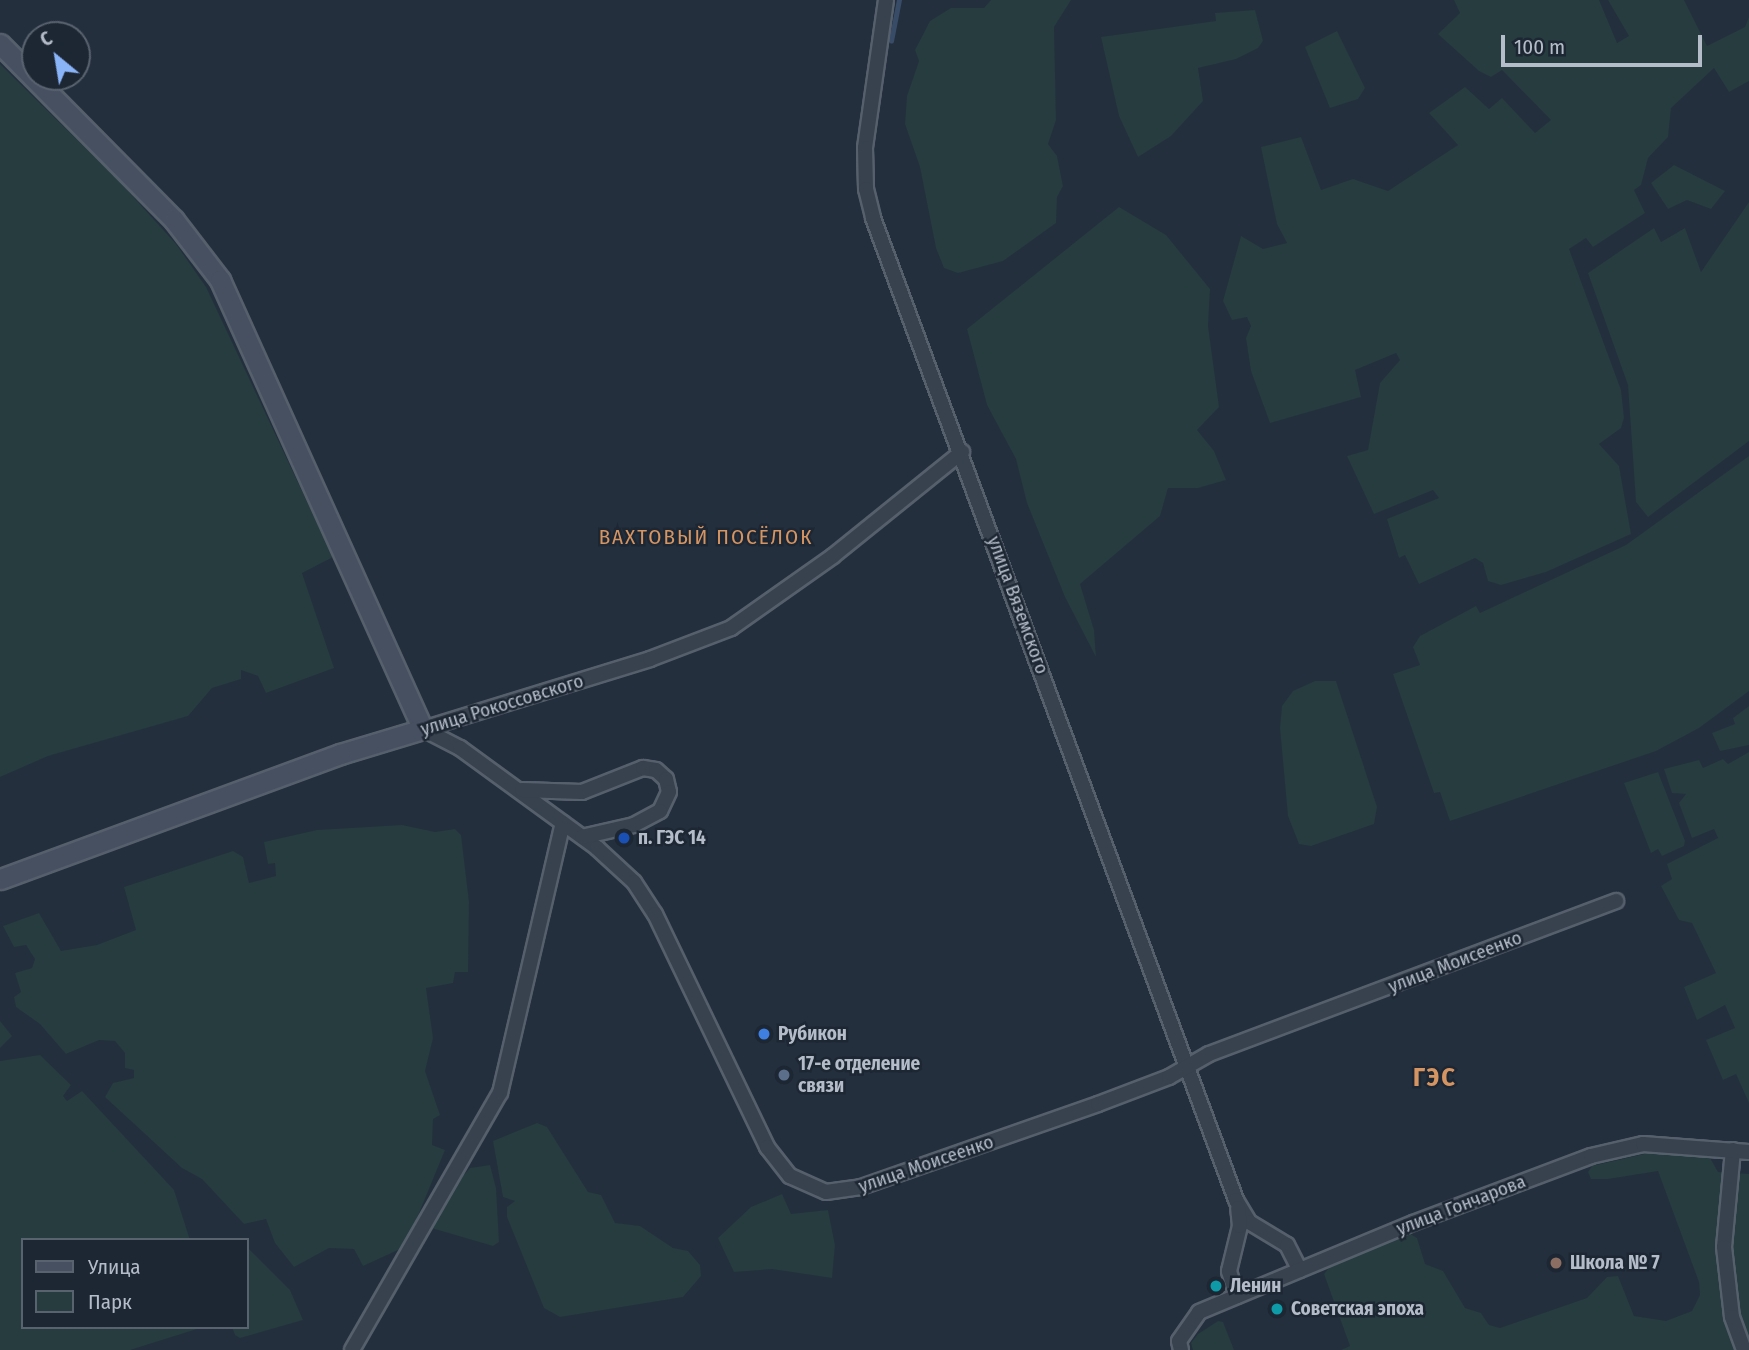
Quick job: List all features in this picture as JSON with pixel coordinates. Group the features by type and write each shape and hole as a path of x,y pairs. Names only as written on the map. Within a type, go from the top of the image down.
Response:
{"street":[{"name":"улица Вяземского","path":"886,0 865,148 866,189 1236,1200"},
{"path":"0,44 166,211 216,272 423,729"},
{"name":"улица Рокоссовского","path":"0,878 340,754 611,671 730,628 822,565 961,452"},
{"name":"улица Моисеенко","path":"423,729 460,748 582,837 625,872 649,902 767,1147 782,1168 806,1186 836,1192 861,1187 1110,1099 1188,1066 1209,1054 1616,901"},
{"path":"517,789 582,792 643,768 656,770 666,779 669,792 660,811 634,824 582,837"},
{"path":"352,1350 500,1093 563,823"},
{"name":"улица Гончарова","path":"1181,1350 1179,1341 1199,1312 1610,1150 1660,1143 1749,1152"},
{"path":"1733,1150 1724,1247 1732,1317 1745,1347"},
{"path":"1236,1200 1249,1222 1287,1245 1300,1270"},
{"path":"1236,1200 1240,1226 1229,1271 1237,1296"},
{"path":"1233,1248 1249,1235 1268,1234"}],"green space":[{"path":"991,0 1071,0 1054,27 1056,120 1048,144 1057,156 1063,186 1057,197 1056,223 1003,261 958,273 944,268 936,248 920,167 905,124 907,96 919,61 915,50 930,21 951,8 984,8"},
{"path":"1454,0 1599,0 1617,43 1629,36 1608,0 1684,0 1707,46 1745,27 1749,17 1749,81 1729,92 1714,68 1671,108 1668,137 1648,158 1641,185 1634,190 1645,213 1593,247 1586,238 1569,249 1621,390 1624,418 1621,428 1599,444 1619,466 1631,534 1546,572 1501,585 1488,581 1483,563 1475,558 1419,584 1405,555 1399,558 1387,519 1439,498 1433,490 1374,514 1347,456 1368,450 1380,383 1400,360 1396,353 1355,370 1361,397 1270,423 1251,371 1246,338 1251,326 1247,317 1232,320 1223,301 1241,236 1263,249 1287,243 1277,224 1261,147 1301,137 1321,190 1353,179 1388,191 1458,145 1429,113 1465,87 1489,109 1502,98 1535,133 1551,120 1502,70 1491,77 1479,71 1438,34 1460,13"},
{"path":"1255,10 1263,41 1258,48 1236,59 1198,68 1203,101 1171,136 1138,157 1119,116 1101,37 1216,21 1215,13"},
{"path":"1337,31 1365,88 1358,99 1330,108 1305,47"},
{"path":"0,64 21,85 21,91 27,91 118,180 176,244 206,287 333,557 302,573 334,668 266,693 258,676 241,670 241,679 212,688 188,716 48,756 0,777"},
{"path":"1674,165 1725,191 1711,209 1687,200 1668,209 1651,183"},
{"path":"1749,202 1749,441 1648,517 1636,502 1628,385 1588,273 1654,228 1661,242 1685,228 1701,272"},
{"path":"1119,207 1166,235 1210,289 1208,326 1219,407 1197,430 1214,451 1226,480 1198,488 1168,488 1160,516 1080,584 1094,630 1096,657 1065,597 1027,503 1016,459 987,405 967,329"},
{"path":"1749,456 1749,691 1699,728 1656,751 1450,821 1440,792 1434,793 1393,674 1420,665 1413,647 1420,636 1476,606 1480,613 1626,545"},
{"path":"1315,681 1336,681 1377,807 1374,824 1311,846 1299,844 1288,816 1280,728 1282,706 1293,691"},
{"path":"1749,706 1749,745 1720,751 1712,733 1735,724 1733,718"},
{"path":"1749,752 1749,1103 1736,1074 1723,1080 1706,1040 1735,1028 1725,1005 1697,1020 1684,987 1716,973 1692,923 1679,920 1661,886 1672,879 1667,864 1718,838 1714,829 1692,838 1679,803 1686,794 1672,793 1664,769 1699,760 1703,768 1723,759 1728,764"},
{"path":"1658,772 1685,841 1684,846 1662,856 1658,849 1651,853 1624,783"},
{"path":"402,825 435,832 455,829 461,835 469,902 468,972 455,972 453,983 426,988 433,1038 425,1071 440,1115 433,1119 432,1145 445,1150 412,1230 398,1250 363,1266 354,1249 329,1248 294,1267 275,1243 266,1219 244,1224 202,1179 182,1168 105,1097 113,1083 134,1078 134,1070 125,1068 125,1053 115,1041 99,1040 66,1054 40,1024 16,1007 14,997 21,992 15,973 32,968 35,959 26,945 14,947 3,926 39,913 61,951 97,945 136,930 124,887 233,851 243,857 249,883 276,876 275,863 268,864 264,842 317,830"},
{"path":"0,1021 12,1036 0,1048"},
{"path":"40,1055 71,1085 63,1096 67,1101 82,1091 174,1190 189,1238 21,1238 21,1329 197,1329 130,1350 0,1350 0,1061"},
{"path":"537,1123 547,1127 588,1192 601,1195 615,1223 640,1226 673,1248 688,1251 700,1265 701,1276 683,1297 560,1317 544,1308 507,1217 507,1207 515,1201 503,1197 493,1141"},
{"path":"1662,1150 1709,1156 1718,1172 1749,1174 1749,1350 1341,1350 1350,1346 1324,1274 1332,1264 1407,1232 1417,1238 1425,1264 1443,1271 1465,1308 1481,1313 1489,1325 1500,1328 1587,1298 1607,1277 1618,1276 1634,1316 1666,1321 1692,1311 1700,1295 1699,1282 1658,1171 1608,1179 1591,1179 1588,1172 1592,1166"},
{"path":"490,1165 496,1188 499,1242 493,1246 428,1227 444,1197 470,1168"},
{"path":"782,1194 791,1214 828,1210 835,1245 832,1278 772,1269 734,1272 718,1238 751,1207"},
{"path":"248,1248 290,1290 303,1320 240,1338 233,1329 248,1329"},
{"path":"1218,1321 1223,1322 1234,1350 1193,1350 1191,1343 1198,1334"}],"waterway":[{"path":"891,41 899,0"}],"place":[{"name":"п. ГЭС 14","path":"624,838"},
{"name":"Рубикон","path":"764,1034"},
{"name":"17-е отделение связи","path":"784,1075"},
{"name":"Школа № 7","path":"1556,1263"},
{"name":"Ленин","path":"1216,1286"},
{"name":"Советская эпоха","path":"1277,1309"}],"district":[{"name":"ВАХТОВЫЙ ПОСЁЛОК","path":"706,537"},
{"name":"ГЭС","path":"1435,1078"}]}
